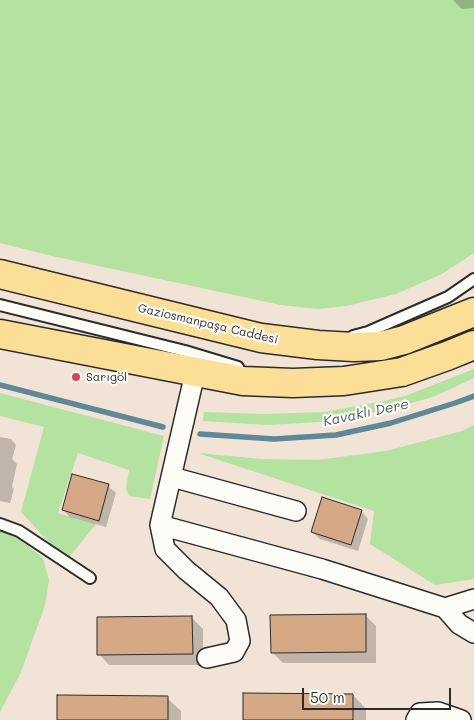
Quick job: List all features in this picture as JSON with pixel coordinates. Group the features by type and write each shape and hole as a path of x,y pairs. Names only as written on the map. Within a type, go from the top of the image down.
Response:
{"main road":[{"name":"Gaziosmanpaşa Caddesi","path":"0,274 261,338 318,346 354,348 381,346 404,340 474,312"},
{"path":"0,334 195,373 243,381 293,383 344,380 402,372 474,345"}],"street":[{"path":"195,373 160,525 165,549 186,570 219,597 236,620 240,641 234,652 207,658"},
{"path":"172,476 296,511"},
{"path":"160,525 322,569 445,608 459,624 474,633"},
{"path":"445,608 474,598"},
{"path":"416,720 420,713 438,712 461,720"}],"lane":[{"path":"318,346 368,332 414,313 448,297 474,279"},
{"path":"0,305 185,351 293,383"},
{"path":"0,524 19,531 90,578"}],"green space":[{"path":"0,0 474,0 474,253 442,274 396,294 346,306 318,309 281,305 0,243"},
{"path":"474,369 474,378 433,397 386,410 320,422 268,425 203,421 204,412 264,414 325,412 384,401 405,396"},
{"path":"0,393 164,436 150,499 129,496 126,489 129,470 78,453 58,513 96,524 66,561 21,512 44,427 0,416"},
{"path":"474,425 474,579 435,585 370,544 374,511 198,453 261,459 317,460 386,451 462,431"},
{"path":"0,530 14,535 43,558 49,580 45,605 21,672 0,712"}],"building":[{"path":"72,474 109,484 99,521 62,510"},
{"path":"322,497 362,510 351,545 311,532"},
{"path":"366,614 366,652 271,653 270,615"},
{"path":"192,616 193,654 97,655 97,617"},
{"path":"243,693 353,694 353,720 243,720"},
{"path":"57,695 168,696 168,720 57,720"}],"waterway":[{"name":"Kavaklı Dere","path":"0,385 163,427"},
{"name":"Kavaklı Dere","path":"200,434 274,439 336,435 391,423 474,396"}],"place":[{"name":"Sarıgöl","path":"76,377"}]}
